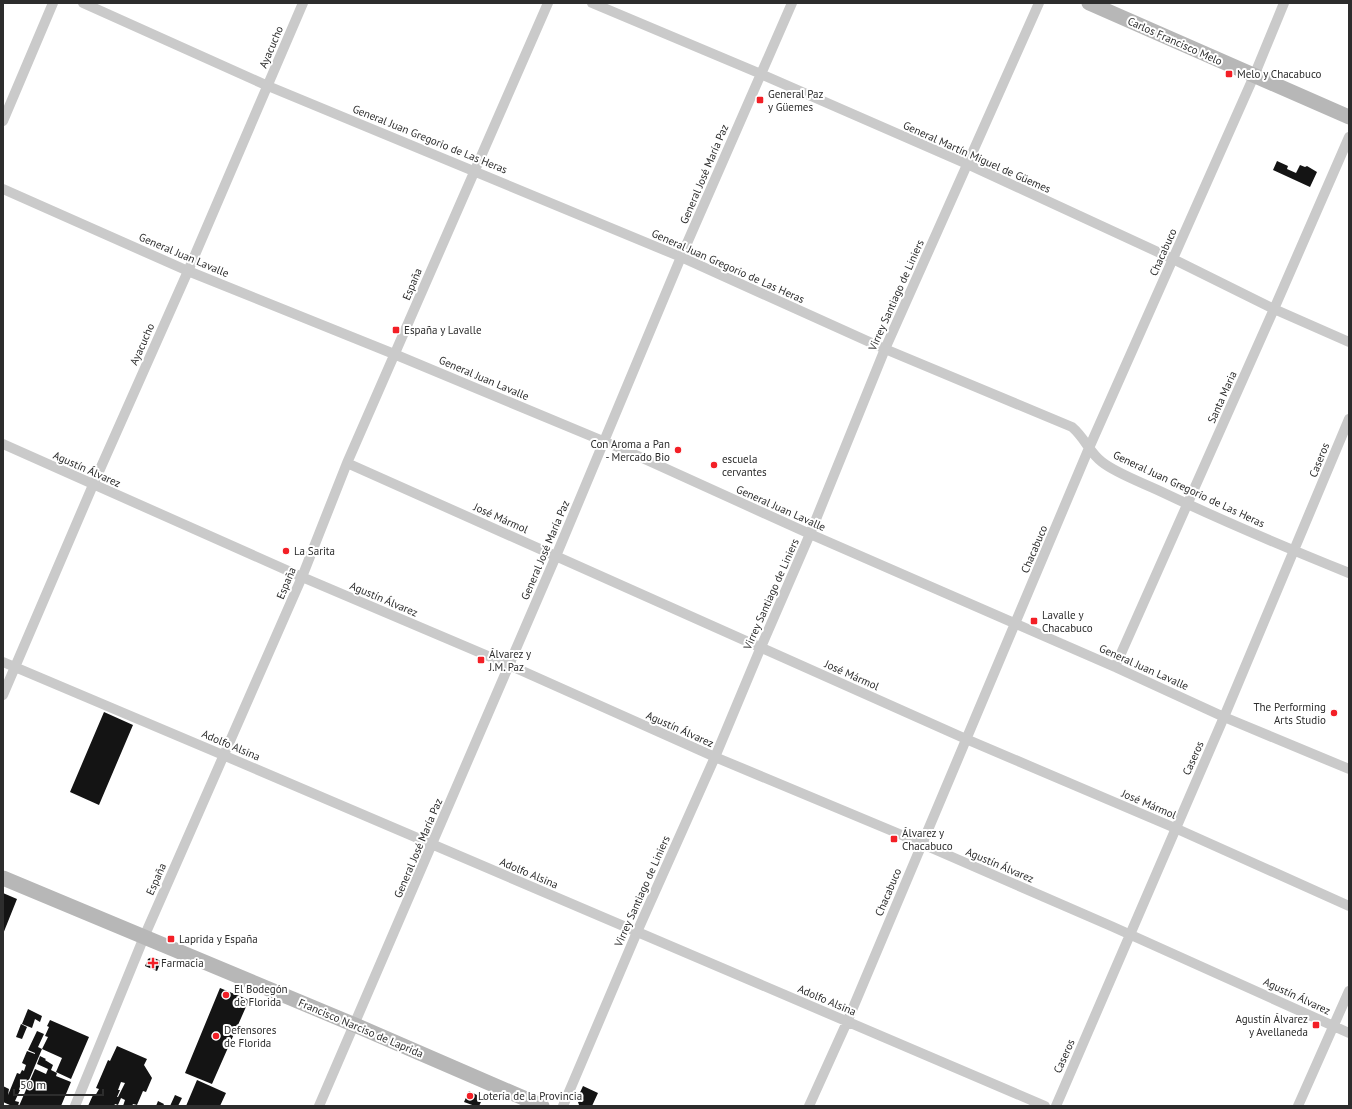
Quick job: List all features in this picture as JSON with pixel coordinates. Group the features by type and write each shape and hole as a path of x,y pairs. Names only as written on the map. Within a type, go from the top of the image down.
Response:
{"street":[{"path":"3,121 53,3"},
{"name":"General Juan Gregorio de Las Heras","path":"83,3 268,86 681,257 886,349 1072,427 1083,438 1089,448 1101,461 1111,468 1187,504 1294,551 1349,573"},
{"name":"Ayacucho","path":"3,695 92,485 188,271 268,86 302,3"},
{"name":"España","path":"75,1106 144,937 302,577 347,463 548,3"},
{"name":"General Martín Miguel de Güemes","path":"592,3 761,74 967,164 1172,259 1274,309 1349,342"},
{"name":"General José María Paz","path":"319,1106 556,556 681,257 792,3"},
{"name":"Virrey Santiago de Liniers","path":"563,1106 637,932 715,757 760,647 810,534 886,349 1039,3"},
{"name":"Carlos Francisco Melo","path":"1089,3 1349,117"},
{"name":"Chacabuco","path":"809,1106 847,1022 1089,448 1254,76 1284,3"},
{"name":"Santa Maria","path":"1115,667 1349,137"},
{"name":"General Juan Lavalle","path":"3,189 188,271 604,441 810,534 1224,716 1349,769"},
{"name":"Caseros","path":"1056,1106 1224,716 1349,419"},
{"name":"Agustín Álvarez","path":"3,444 92,485 302,577 509,665 715,757 1130,934 1349,1033"},
{"name":"José Mármol","path":"347,463 966,739 1175,828 1349,906"},
{"name":"Adolfo Alsina","path":"3,662 1045,1106"},
{"name":"Francisco Narciso de Laprida","path":"3,878 354,1025 542,1106"},
{"path":"1298,1106 1349,991"}],"building":[{"path":"1277,161 1288,166 1287,169 1296,173 1300,165 1305,167 1307,166 1317,172 1310,187 1273,170"},
{"path":"104,712 133,725 99,805 70,792"},
{"path":"3,893 17,899 3,934"},
{"name":"Farmacia","path":"152,957 161,961 157,971 145,966 148,959"},
{"name":"Defensores de Florida","path":"220,988 249,1000 212,1084 185,1073"},
{"path":"28,1009 42,1016 40,1022 35,1019 32,1028 22,1024"},
{"path":"50,1020 89,1037 71,1079 56,1072 62,1058 42,1049 48,1037 45,1036"},
{"path":"21,1024 27,1027 22,1039 16,1037"},
{"path":"37,1031 44,1034 38,1047 42,1049 26,1087 22,1086 15,1101 19,1102 18,1106 12,1106 3,1102 3,1086 9,1089 8,1095 17,1073 20,1074 22,1070 24,1071 26,1065 22,1063 27,1051 35,1054 28,1050"},
{"path":"117,1046 147,1059 144,1065 152,1078 146,1092 143,1091 137,1105 133,1104 132,1106 123,1106 125,1100 121,1098 118,1105 115,1104 114,1106 88,1106 93,1095 95,1096 99,1089 96,1088 108,1060 110,1061","holes":["121,1082 125,1083 118,1097 117,1097"]},
{"path":"40,1056 53,1065 51,1070 57,1073 56,1076 71,1082 61,1106 19,1106 35,1069 46,1074 48,1069 37,1064"},
{"path":"197,1080 226,1093 220,1106 186,1106"},
{"path":"583,1086 598,1093 592,1106 579,1105 577,1099"},
{"path":"469,1091 483,1098 479,1106 464,1102"},
{"path":"175,1095 182,1098 178,1106 170,1106"},
{"path":"158,1101 164,1104 163,1106 156,1106"}],"place":[{"name":"Melo y Chacabuco","path":"1229,74"},
{"name":"General Paz y Güemes","path":"760,100"},
{"name":"España y Lavalle","path":"396,330"},
{"name":"Con Aroma a Pan - Mercado Bio","path":"678,450"},
{"name":"escuela cervantes","path":"714,465"},
{"name":"La Sarita","path":"286,551"},
{"name":"Lavalle y Chacabuco","path":"1034,621"},
{"name":"Álvarez y J.M. Paz","path":"481,660"},
{"name":"The Performing Arts Studio","path":"1334,713"},
{"name":"Álvarez y Chacabuco","path":"894,839"},
{"name":"Laprida y España","path":"171,939"},
{"name":"Farmacia","path":"153,963"},
{"name":"El Bodegón de Florida","path":"226,995"},
{"name":"Agustín Álvarez y Avellaneda","path":"1316,1025"},
{"name":"Defensores de Florida","path":"216,1036"},
{"name":"Lotería de la Provincia","path":"470,1096"}]}
